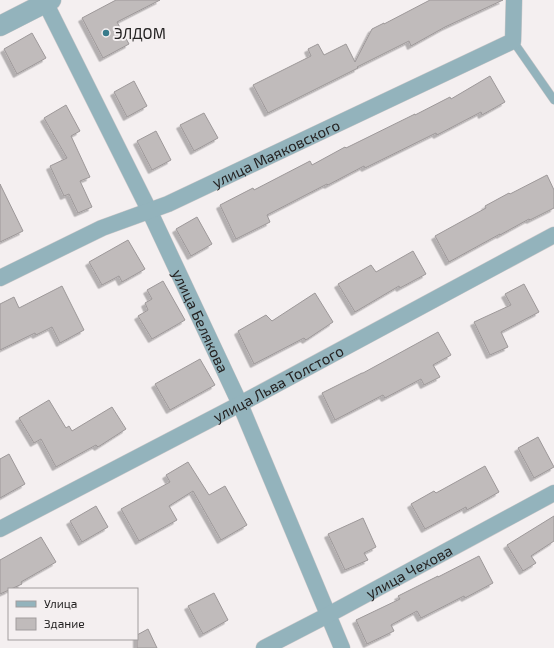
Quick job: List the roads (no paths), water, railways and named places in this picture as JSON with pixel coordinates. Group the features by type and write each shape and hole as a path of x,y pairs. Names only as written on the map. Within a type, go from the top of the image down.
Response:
{"street":[{"path":"513,41 514,0"},
{"path":"0,26 47,1"},
{"name":"улица Белякова","path":"47,1 149,210 240,404 342,648"},
{"name":"улица Маяковского","path":"0,278 102,228 168,204 513,41"},
{"name":"улица Льва Толстого","path":"0,529 240,404 554,235"},
{"name":"улица Чехова","path":"264,648 554,493"}],"lane":[{"path":"513,41 554,100"}],"place":[{"name":"ЭЛДОМ","path":"106,33"}]}
